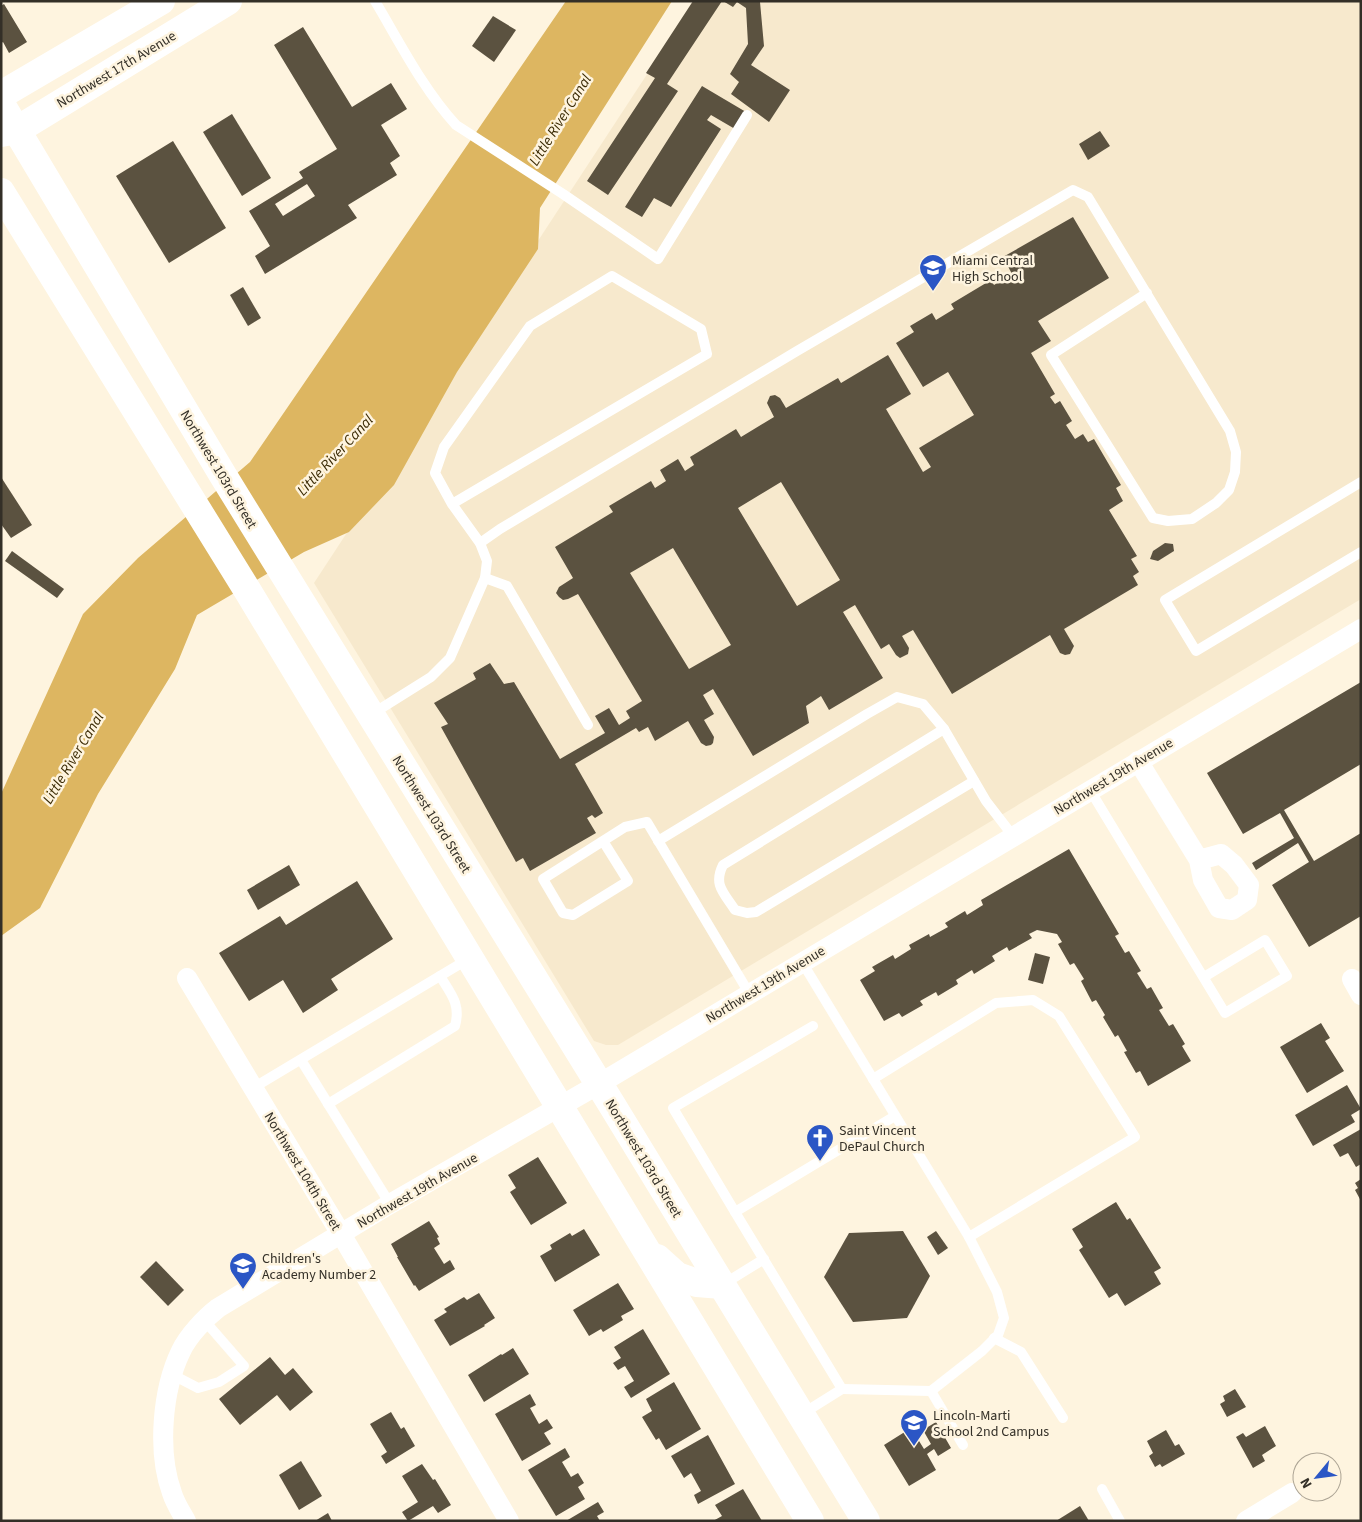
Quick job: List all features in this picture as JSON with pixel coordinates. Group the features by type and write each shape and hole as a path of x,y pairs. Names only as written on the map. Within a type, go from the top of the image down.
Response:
{"main road":[{"path":"1,95 161,1"},
{"name":"Northwest 17th Avenue","path":"9,131 228,1"},
{"name":"Northwest 103rd Street","path":"1,104 9,131 599,1084 866,1521"},
{"path":"1,192 249,593 470,957 642,1246 810,1521"},
{"path":"642,1246 678,1276 698,1283 722,1285"}],"street":[{"name":"Northwest 19th Avenue","path":"186,1521 172,1494 166,1471 163,1435 165,1400 181,1351 204,1320 218,1308 390,1204 599,1084 1361,629"},
{"path":"1138,761 1199,860"},
{"name":"Northwest 104th Street","path":"187,978 341,1234 509,1521"},
{"path":"1246,1521 1292,1494"}],"lane":[{"path":"375,1 431,94 456,125 563,194 658,259 747,114"},
{"path":"480,543 500,528 788,356 1073,190 1088,197 1147,293 1230,431 1236,452 1235,472 1229,490 1216,503 1192,519 1168,521 1153,518 1051,355 1147,293"},
{"path":"370,715 431,677 450,658 486,578 487,560 480,543 452,504 435,473 444,447 530,326 612,276 701,329 708,354 452,504"},
{"path":"1361,482 1165,600 1196,651 1361,552"},
{"path":"486,578 507,586 588,725"},
{"path":"658,842 897,697 923,704 944,729 986,801 1013,836"},
{"path":"944,729 723,865 718,875 720,887 735,910 747,913 756,912 974,781"},
{"path":"1090,790 1225,1013 1286,976 1265,940 1204,977"},
{"path":"603,841 628,881 573,915 562,913 543,879 625,827 647,822 750,993"},
{"path":"253,1088 470,957"},
{"path":"801,1414 842,1389 931,1391 982,1351 998,1335 1004,1318 997,1292 969,1237 802,962"},
{"path":"328,1104 455,1026 458,1015 453,996 440,976"},
{"path":"873,1079 996,1003 1033,1000 1059,1016 1134,1137 969,1237"},
{"path":"813,1026 673,1108 842,1389"},
{"path":"301,1060 390,1204"},
{"path":"735,1212 895,1116"},
{"path":"722,1285 764,1259"},
{"path":"173,1376 198,1388 218,1382 244,1366 204,1320"},
{"path":"994,1338 1021,1352 1063,1418"},
{"path":"931,1391 963,1445"},
{"path":"1102,1489 1120,1521"}],"shaded area":[{"name":"Miami Central High School","path":"695,1 1361,1 1361,599 618,1045 606,1045 594,1041 314,583"}],"water":[{"name":"Little River Canal","path":"566,1 672,1 540,208 538,249 457,372 394,485 349,532 304,552 197,615 175,669 98,794 40,908 1,936 1,794 83,614 138,558 250,462"}],"building":[{"path":"693,1 722,1 667,84 678,91 608,195 587,181 655,78 646,73"},
{"path":"723,1 760,2 764,46 751,65 790,90 769,122 731,94 739,82 730,74 748,44 746,8 737,2 733,7"},
{"path":"4,4 27,42 9,53 3,42 1,43 1,6"},
{"path":"493,16 516,30 494,62 472,46"},
{"path":"303,27 352,107 391,83 407,109 381,125 400,156 390,163 397,175 348,205 357,218 265,274 255,256 270,246 249,211 303,178 299,172 337,149 274,45","holes":["307,184 315,196 283,216 275,204"]},
{"path":"702,86 746,112 735,129 711,115 707,120 721,129 671,207 654,198 642,217 625,207"},
{"path":"232,114 271,178 242,196 203,132"},
{"path":"1100,131 1110,146 1088,160 1079,144"},
{"path":"173,141 226,228 169,263 116,176"},
{"path":"1073,217 1109,278 1038,321 1051,341 1031,353 1055,394 1050,397 1055,404 1060,401 1072,421 1066,425 1075,439 1083,434 1088,442 1094,439 1121,485 1116,488 1123,501 1109,510 1137,556 1131,559 1139,572 1133,576 1138,585 1064,629 1074,646 1070,654 1060,653 1050,635 952,694 913,630 902,636 909,648 908,654 900,658 889,644 881,649 855,605 843,612 883,678 829,710 821,696 806,706 809,723 753,756 713,689 703,695 714,714 704,720 714,737 711,745 706,746 701,743 688,721 655,741 648,727 639,732 636,728 575,764 603,813 595,818 592,815 587,818 596,833 530,871 523,858 516,862 441,727 448,724 434,703 476,679 473,673 490,663 504,684 514,682 560,759 605,733 595,716 609,708 619,725 630,718 626,711 642,701 578,594 563,600 556,593 559,587 573,578 555,547 613,512 609,506 651,481 655,488 666,481 660,470 678,459 685,471 694,465 690,457 736,429 741,437 774,417 767,403 770,396 775,395 780,398 786,408 838,378 841,383 888,355 911,394 886,409 923,472 931,467 919,448 974,415 948,372 923,387 896,343 914,332 910,326 932,313 936,320 954,309 951,304 991,280 994,285 1012,274 1003,257","holes":["781,482 840,580 797,606 738,508","673,548 731,645 689,669 630,573"]},
{"path":"243,287 261,318 248,326 230,295"},
{"path":"1,477 32,525 11,538 1,524"},
{"path":"1165,543 1173,544 1174,551 1158,561 1150,559 1153,551"},
{"path":"12,551 64,589 57,598 5,561"},
{"path":"1361,682 1361,764 1284,810 1314,861 1361,833 1361,916 1309,947 1272,885 1309,862 1298,843 1256,870 1252,863 1294,838 1280,813 1243,834 1207,773"},
{"path":"1069,849 1119,934 1115,936 1125,953 1129,951 1141,971 1137,973 1147,989 1151,987 1163,1008 1159,1010 1169,1026 1173,1024 1185,1044 1182,1046 1191,1061 1148,1086 1140,1071 1136,1073 1124,1052 1127,1051 1118,1035 1115,1037 1103,1017 1105,1015 1096,1000 1092,1002 1081,981 1084,979 1074,963 1070,965 1058,944 1062,942 1057,934 1037,930 1029,934 1032,938 1009,951 1007,947 992,956 995,961 974,974 972,970 956,980 958,984 938,996 936,992 920,1001 923,1005 902,1017 899,1013 884,1021 860,980 875,971 872,967 893,955 895,959 911,949 909,945 929,934 930,937 948,927 945,923 965,911 967,915 983,905 981,900"},
{"path":"289,865 300,885 258,910 247,890"},
{"path":"357,881 393,939 331,979 338,990 303,1013 283,980 249,1001 219,953 280,916 286,925"},
{"path":"1035,953 1050,957 1043,984 1028,980"},
{"path":"1321,1023 1330,1038 1325,1041 1344,1071 1307,1093 1280,1047"},
{"path":"1347,1085 1361,1109 1351,1115 1355,1122 1313,1146 1295,1115"},
{"path":"1361,1129 1361,1164 1356,1167 1348,1153 1340,1157 1333,1145"},
{"path":"538,1157 567,1203 531,1225 510,1192 516,1188 508,1175"},
{"path":"1361,1179 1361,1201 1355,1190 1358,1188 1355,1183"},
{"path":"1116,1202 1127,1220 1130,1218 1161,1268 1154,1272 1161,1284 1125,1306 1117,1293 1109,1298 1079,1250 1083,1247 1072,1229"},
{"path":"429,1221 439,1237 437,1238 440,1244 434,1248 444,1264 450,1260 455,1269 419,1291 414,1286 391,1244"},
{"path":"584,1229 600,1255 555,1282 540,1256 552,1249 550,1245 570,1233 572,1236"},
{"path":"903,1231 930,1276 907,1318 853,1322 824,1277 849,1233"},
{"path":"936,1231 948,1248 938,1255 927,1237"},
{"path":"156,1261 184,1290 168,1306 140,1277"},
{"path":"618,1283 634,1309 621,1316 623,1320 603,1332 601,1329 589,1336 573,1310"},
{"path":"479,1293 495,1318 485,1326 450,1346 434,1320 447,1312 444,1309 464,1297 467,1300"},
{"path":"643,1329 670,1374 631,1398 624,1387 634,1381 625,1366 618,1370 613,1363 621,1358 614,1347"},
{"path":"513,1348 529,1374 484,1402 468,1375"},
{"path":"270,1357 285,1375 293,1368 313,1392 290,1411 277,1395 240,1425 219,1399"},
{"path":"674,1382 701,1429 666,1450 659,1438 656,1440 642,1417 652,1411 646,1399"},
{"path":"1235,1389 1246,1407 1227,1417 1220,1404 1225,1401 1223,1396"},
{"path":"530,1394 536,1405 530,1408 539,1424 547,1419 553,1428 544,1433 551,1444 522,1461 495,1414"},
{"path":"391,1412 401,1429 404,1427 415,1446 386,1464 381,1456 387,1452 370,1424"},
{"path":"936,1422 951,1448 938,1456 934,1449 927,1454 936,1470 909,1486 884,1445 911,1428 924,1449 931,1444 923,1430"},
{"path":"1265,1426 1276,1446 1262,1455 1265,1461 1253,1468 1236,1437 1243,1433 1246,1437"},
{"path":"1166,1430 1175,1446 1179,1444 1185,1454 1162,1467 1160,1464 1155,1467 1149,1456 1153,1453 1147,1441"},
{"path":"708,1435 735,1484 698,1504 694,1495 701,1491 691,1473 684,1478 671,1456"},
{"path":"565,1448 570,1457 562,1462 571,1477 578,1473 584,1483 578,1487 585,1499 556,1516 528,1470"},
{"path":"301,1461 322,1496 299,1510 279,1475"},
{"path":"422,1464 433,1480 435,1479 451,1505 438,1513 433,1506 408,1521 402,1512 418,1502 402,1476"},
{"path":"743,1489 762,1521 713,1521 722,1516 715,1505"},
{"path":"598,1502 604,1512 597,1516 600,1521 566,1521"},
{"path":"1080,1506 1089,1521 1056,1521"},
{"path":"328,1513 332,1521 315,1521"}],"place":[{"name":"Miami Central High School","path":"933,292"},
{"name":"Saint Vincent DePaul Church","path":"820,1162"},
{"name":"Children's Academy Number 2","path":"243,1290"},
{"name":"Lincoln-Marti School 2nd Campus","path":"914,1447"}]}
